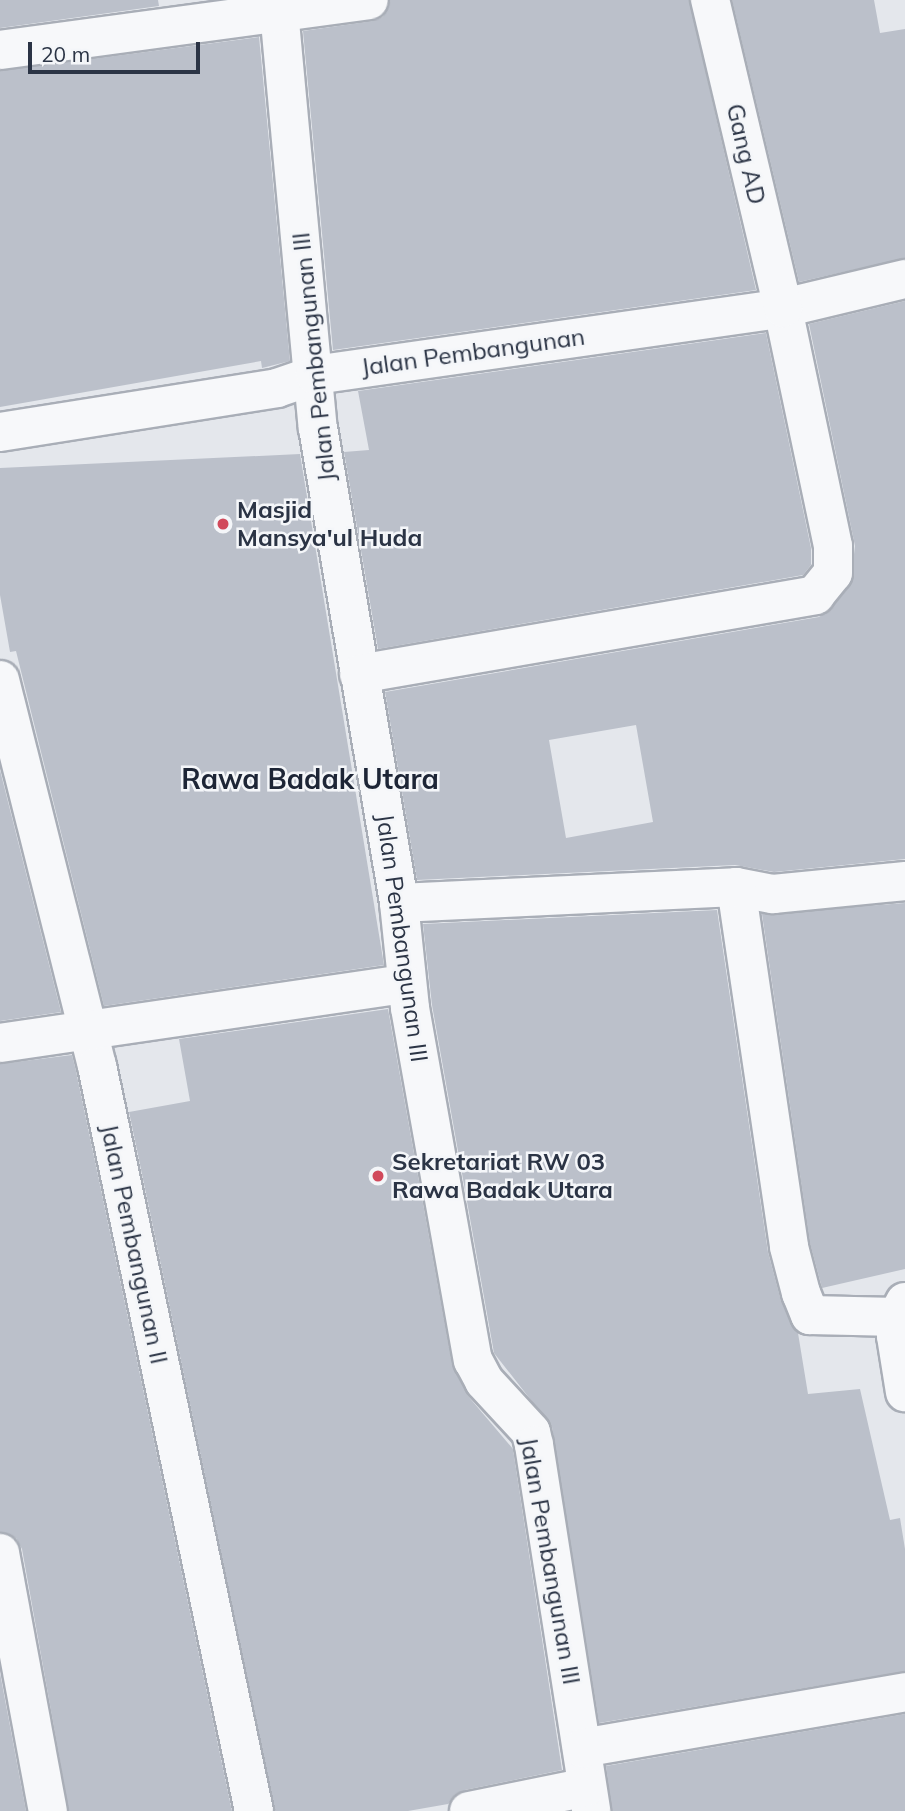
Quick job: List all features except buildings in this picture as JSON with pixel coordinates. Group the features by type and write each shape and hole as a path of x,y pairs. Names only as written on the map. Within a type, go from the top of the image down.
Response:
{"street":[{"path":"0,50 278,5 369,0"},
{"name":"Gang AD","path":"359,674 815,595 832,573 833,546 793,303 710,0"},
{"name":"Jalan Pembangunan III","path":"278,5 318,428 399,902 406,984 473,1360 484,1381 531,1432 589,1799"},
{"name":"Jalan Pembangunan","path":"0,432 277,388 314,375 793,303 846,289 905,279"},
{"name":"Jalan Pembangunan II","path":"0,680 89,1033 254,1811"},
{"path":"399,902 736,887 773,894 905,881"},
{"path":"736,887 789,1247 801,1293 810,1315 901,1309 905,1392"},
{"path":"0,1043 89,1033 406,984"},
{"path":"0,1553 48,1811"},
{"path":"582,1748 905,1692"},
{"path":"469,1811 589,1799"}],"place":[{"name":"Masjid Mansya'ul Huda","path":"223,524"},
{"name":"Sekretariat RW 03 Rawa Badak Utara","path":"378,1176"}],"district":[{"name":"Rawa Badak Utara","path":"310,779"}]}
